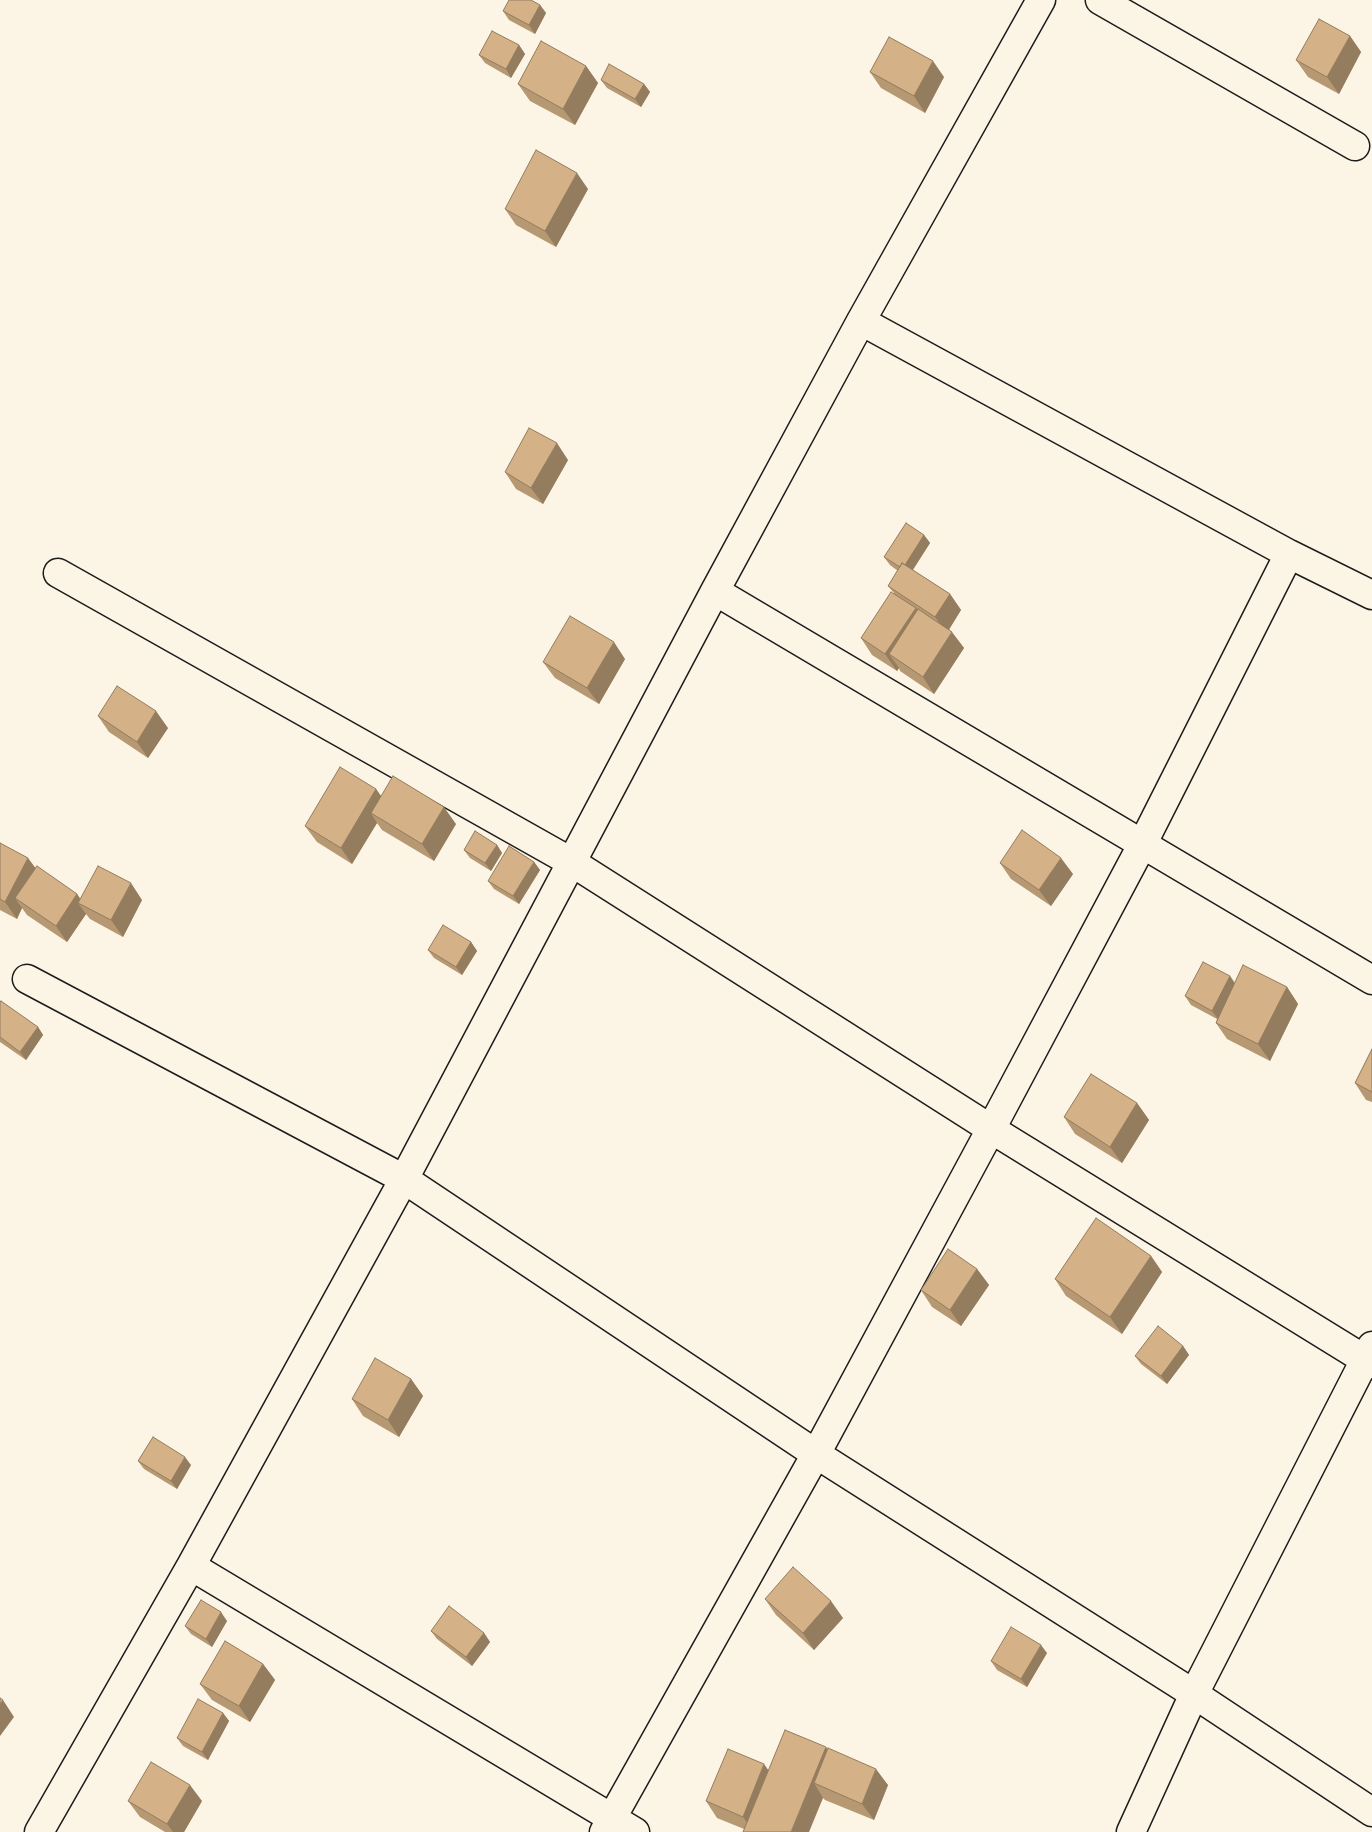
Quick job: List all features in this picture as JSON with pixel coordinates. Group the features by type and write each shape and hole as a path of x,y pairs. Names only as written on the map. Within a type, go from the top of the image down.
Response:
{"street":[{"path":"39,1832 190,1566 404,1179 573,863 715,591 861,322 1041,0"},
{"path":"1100,0 1355,146"},
{"path":"861,322 1289,554 1372,595"},
{"path":"608,1825 816,1454 1142,846 1289,554"},
{"path":"58,573 573,863 990,1129 1370,1357 1194,1694 1131,1832"},
{"path":"715,591 1142,846 1372,980"},
{"path":"27,978 404,1179 816,1454 1194,1694 1372,1812"},
{"path":"190,1566 608,1825 636,1832"}],"building":[{"path":"509,0 531,0 540,5 529,25 503,11"},
{"path":"1319,19 1350,36 1327,77 1296,60"},
{"path":"492,31 519,45 506,69 479,55"},
{"path":"889,37 933,61 914,96 870,72"},
{"path":"541,41 586,66 563,109 518,84"},
{"path":"609,64 644,84 635,99 601,80"},
{"path":"536,150 577,173 545,231 505,209"},
{"path":"529,428 557,443 531,488 505,472"},
{"path":"906,523 924,535 905,565 902,563 900,567 884,557"},
{"path":"902,563 950,594 935,617 888,586"},
{"path":"891,592 916,608 885,654 861,638"},
{"path":"918,609 952,632 923,677 889,654"},
{"path":"570,616 614,642 587,688 543,662"},
{"path":"117,686 156,711 137,742 98,716"},
{"path":"340,767 376,789 341,848 305,826"},
{"path":"393,776 444,807 422,844 371,813"},
{"path":"1022,830 1061,858 1039,890 1000,863"},
{"path":"475,831 497,845 485,863 464,850"},
{"path":"0,843 28,858 5,902 0,899"},
{"path":"509,846 534,862 513,896 488,881"},
{"path":"37,866 77,894 56,926 15,898"},
{"path":"98,866 131,883 111,920 78,903"},
{"path":"443,925 471,942 456,967 428,950"},
{"path":"1203,962 1230,976 1212,1011 1185,996"},
{"path":"1243,965 1287,987 1258,1044 1216,1023"},
{"path":"1,1001 38,1027 20,1052 0,1037"},
{"path":"1372,1049 1372,1092 1355,1083"},
{"path":"1091,1074 1137,1103 1110,1147 1064,1117"},
{"path":"1096,1218 1151,1256 1110,1317 1055,1279"},
{"path":"948,1249 977,1269 950,1310 921,1290"},
{"path":"1158,1326 1183,1346 1161,1376 1135,1356"},
{"path":"375,1358 411,1379 388,1420 352,1399"},
{"path":"153,1437 185,1457 171,1481 138,1461"},
{"path":"793,1567 831,1601 803,1633 765,1599"},
{"path":"201,1600 221,1612 206,1639 185,1626"},
{"path":"449,1606 484,1633 466,1657 431,1631"},
{"path":"1011,1627 1041,1645 1021,1679 991,1661"},
{"path":"225,1641 263,1664 239,1706 200,1684"},
{"path":"198,1699 223,1713 202,1752 177,1738"},
{"path":"785,1730 826,1747 791,1832 743,1832"},
{"path":"828,1748 876,1769 862,1804 814,1783"},
{"path":"728,1749 764,1764 743,1817 706,1801"},
{"path":"151,1762 190,1785 167,1824 128,1801"}]}
